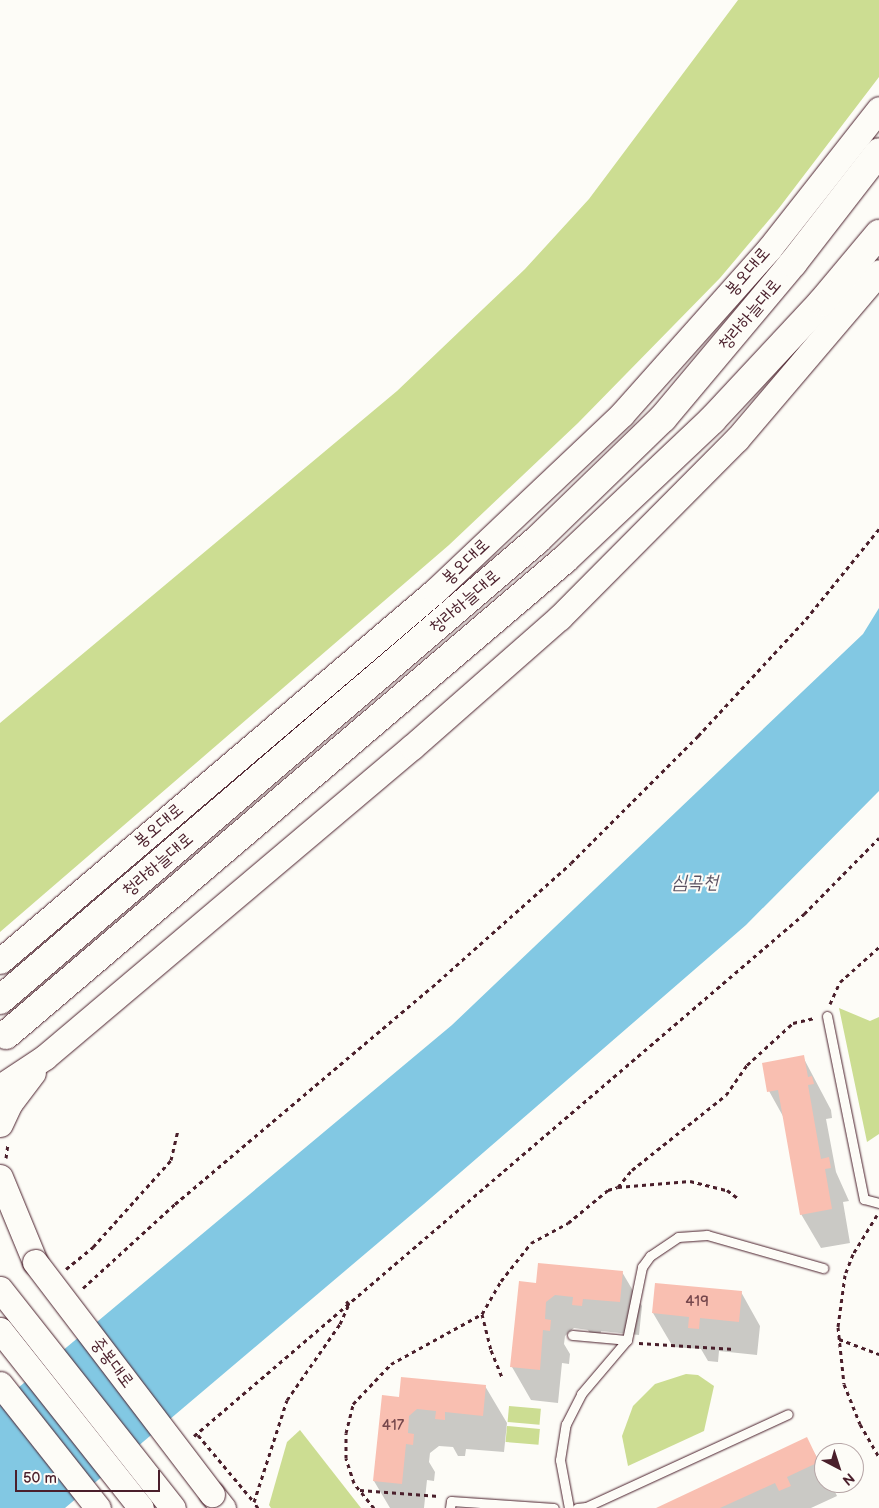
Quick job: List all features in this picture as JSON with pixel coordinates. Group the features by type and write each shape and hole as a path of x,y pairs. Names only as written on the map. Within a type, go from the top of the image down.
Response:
{"highway":[{"name":"청라하늘대로","path":"0,1000 551,527 662,418 793,263 879,152"},
{"name":"청라하늘대로","path":"6,1035 564,560 712,420 875,248"}],"main road":[{"name":"봉오대로","path":"0,961 435,591 622,414 769,249 879,109"},
{"path":"0,1088 45,1057 412,747 559,618 737,439 875,248"},
{"path":"0,1065 45,1057"},
{"path":"0,1124 10,1103 45,1057"},
{"path":"0,1177 35,1262"},
{"name":"중봉대로","path":"0,1220 35,1262 218,1501"},
{"path":"0,1290 173,1508"},
{"path":"0,1330 141,1508"},
{"path":"0,1384 98,1508"}],"lane":[{"path":"826,1016 864,1199 879,1203"},
{"path":"569,1508 560,1460 566,1424 581,1394 627,1340 642,1267 650,1256 678,1237 714,1236 823,1268"},
{"path":"572,1334 627,1340"},
{"path":"577,1508 586,1507 788,1414"},
{"path":"451,1505 554,1508"}],"path":[{"path":"81,1290 175,1204 432,987 571,863 698,736 806,619 879,529"},
{"path":"190,1440 804,914 879,838"},
{"path":"618,1187 632,1170 726,1095 747,1065 793,1023 826,1016 840,982 879,947"},
{"path":"61,1273 93,1247 171,1160 178,1130"},
{"path":"374,1508 350,1473 344,1445 353,1404 391,1364 482,1314 501,1281 532,1243 568,1223 608,1190 618,1187 690,1181 721,1188 739,1199"},
{"path":"879,1213 862,1238 845,1275 839,1309 839,1340 847,1391 879,1457"},
{"path":"63,1261 74,1276"},
{"path":"80,1283 86,1291"},
{"path":"254,1502 287,1400 340,1324 348,1303"},
{"path":"482,1314 491,1350 502,1377"},
{"path":"627,1340 735,1349"},
{"path":"839,1340 879,1354"},
{"path":"194,1431 258,1508"},
{"path":"360,1490 436,1495 451,1505"}],"green space":[{"path":"738,0 879,0 879,77 779,208 720,278 578,423 449,545 0,932 0,723 397,391 525,269 589,199"},
{"path":"839,1008 870,1021 879,1017 879,1134 867,1142"},
{"path":"686,1374 698,1375 714,1386 704,1431 628,1466 622,1436 633,1406 655,1384"},
{"path":"509,1406 541,1409 539,1425 508,1422"},
{"path":"507,1426 540,1429 538,1445 506,1442"},
{"path":"300,1430 361,1508 271,1508 269,1505 287,1442"}],"water":[{"name":"심곡천","path":"879,608 879,791 746,925 424,1204 65,1508 0,1508 0,1403 452,1025 863,634"}],"building":[{"path":"804,1055 808,1077 812,1076 814,1084 808,1085 821,1159 829,1157 831,1168 825,1169 832,1209 800,1215 778,1090 767,1092 762,1063"},
{"path":"538,1263 623,1271 620,1302 583,1299 582,1306 572,1305 573,1297 555,1295 546,1302 545,1319 551,1320 550,1331 543,1330 540,1370 510,1367 519,1281 536,1283"},
{"path":"655,1283 742,1291 739,1322 700,1318 699,1329 688,1328 689,1317 652,1313"},
{"path":"401,1377 486,1385 483,1416 445,1412 445,1420 435,1419 436,1411 417,1409 409,1416 408,1433 414,1434 413,1445 406,1444 402,1484 373,1481 382,1395 399,1397"},
{"path":"807,1437 814,1452 814,1464 787,1477 791,1486 779,1491 775,1483 720,1508 656,1508"}]}
